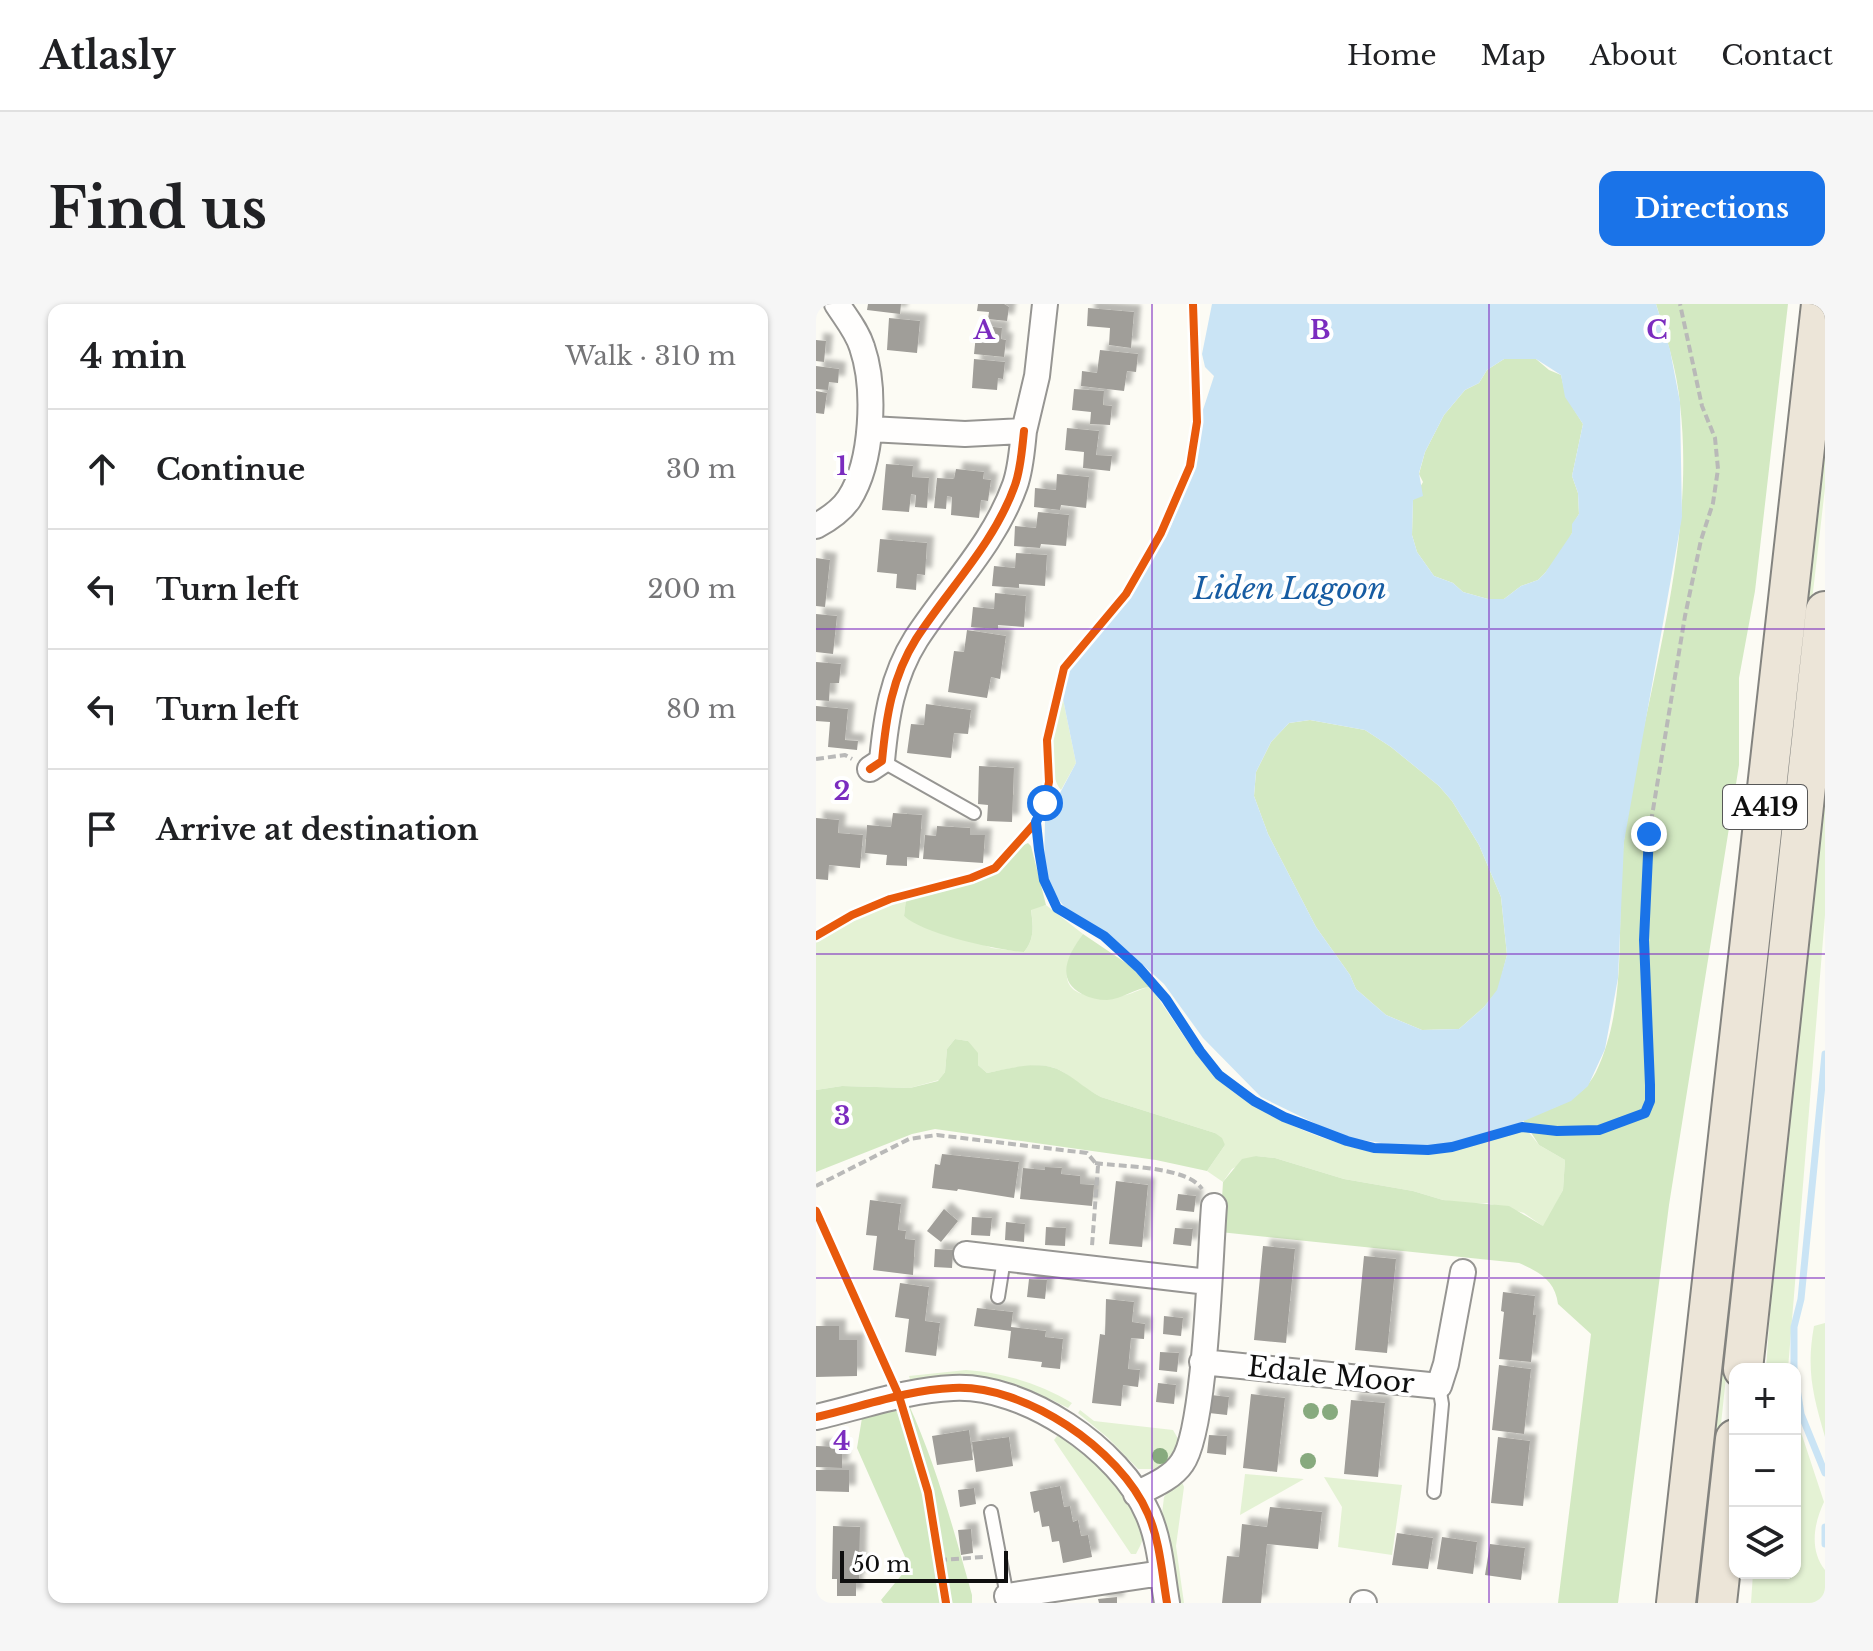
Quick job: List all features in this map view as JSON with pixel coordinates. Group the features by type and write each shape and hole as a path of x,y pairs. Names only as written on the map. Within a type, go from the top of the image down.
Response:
{"highway":[{"name":"A419","path":"1676,1603 1821,304"},
{"name":"A419","path":"1744,1363 1825,611"},
{"path":"1717,1603 1729,1494"},
{"name":"A419","path":"1664,1603 1687,1503"},
{"path":"1726,1603 1728,1503"}],"street":[{"path":"816,526 831,518 850,497 857,483 870,429 863,350 837,304"},
{"path":"876,765 896,681 916,640 998,523 1015,485 1037,376 1045,304"},
{"path":"870,429 965,434 1024,431"},
{"path":"1136,1494 1176,1470 1185,1459 1196,1422 1214,1206"},
{"path":"966,1254 1208,1282"},
{"name":"Edale Moor","path":"1202,1362 1439,1386 1463,1272"},
{"path":"816,1417 953,1387 987,1390 1029,1405 1064,1423 1114,1465 1148,1513 1167,1603"},
{"path":"1007,1596 1162,1573"}],"lane":[{"path":"876,765 974,813"},
{"path":"998,1297 1004,1259"},
{"path":"1434,1492 1442,1404 1439,1386"},
{"path":"991,1512 1007,1596"}],"path":[{"path":"1036,822 1044,880 1057,908 1104,936 1139,968 1166,999 1219,1075 1254,1101 1284,1117 1374,1148 1428,1150 1452,1147 1522,1127 1557,1131 1599,1130 1645,1113 1650,1101 1644,940 1649,834 1685,616 1701,540 1713,503 1718,469 1715,438 1702,406 1680,304"},
{"path":"816,759 845,755 876,765"},
{"path":"1026,834 1043,811"},
{"path":"816,1186 909,1139 937,1135 1087,1153 1098,1166 1090,1268"},
{"path":"1095,1163 1182,1174 1197,1181 1214,1206"},
{"path":"937,1545 941,1574"},
{"path":"939,1560 1000,1556"}],"green space":[{"path":"1656,304 1788,304 1755,591 1739,678 1739,765 1669,1205 1618,1603 1558,1603 1591,1334 1558,1304 1545,1278 1519,1263 1220,1232 1223,1182 1242,1159 1256,1156 1275,1158 1344,1179 1413,1191 1443,1200 1509,1206 1543,1226 1563,1190 1565,1160 1539,1145 1523,1120 1564,1103 1590,1082 1607,1045 1613,1016 1624,840 1666,623 1681,514 1683,459 1679,391"},
{"path":"1504,359 1536,359 1561,375 1566,397 1583,424 1572,476 1578,493 1579,514 1566,546 1538,580 1521,586 1504,599 1488,599 1463,592 1453,583 1434,576 1417,552 1412,535 1413,500 1423,482 1419,474 1425,452 1444,415 1465,390 1479,383 1487,370"},
{"path":"1825,379 1825,488 1767,991 1702,1603 1690,1603"},
{"path":"1063,682 1063,699 1076,763 1061,790 1052,767 1052,752"},
{"path":"1310,720 1365,730 1391,747 1439,786 1479,845 1501,897 1507,955 1498,990 1459,1029 1422,1030 1386,1015 1356,989 1350,975 1316,927 1268,834 1254,796 1256,772 1271,742 1289,723"},
{"path":"1825,731 1825,915 1788,1363 1766,1363 1778,1198"},
{"path":"1028,843 1046,905 1031,910 1032,937 1024,952 943,935 904,916 906,899 981,878"},
{"path":"906,899 904,916 992,948 1024,952 1032,937 1031,909 1046,905 1083,934 1068,966 1069,984 1075,991 1085,995 1117,996 1150,987 1206,1066 1255,1106 1308,1132 1365,1150 1391,1154 1442,1151 1527,1130 1539,1145 1565,1160 1563,1190 1544,1227 1524,1213 1487,1203 1464,1204 1344,1179 1275,1158 1256,1156 1232,1169 1223,1182 1207,1171 1225,1145 1215,1133 1101,1097 1055,1068 1026,1066 987,1073 978,1065 968,1041 955,1039 947,1049 945,1072 939,1080 910,1088 842,1086 816,1090 816,941 859,917"},
{"path":"1083,934 1129,965 1150,987 1107,1000 1088,997 1073,988 1068,981 1067,966"},
{"path":"955,1039 968,1041 978,1053 978,1065 987,1073 1026,1066 1055,1068 1101,1097 1215,1133 1225,1145 1207,1171 1156,1160 935,1129 912,1134 816,1172 816,1090 842,1086 910,1088 938,1081 945,1072 947,1049"},
{"path":"1825,1323 1825,1437 1814,1395 1811,1356 1814,1326"},
{"path":"966,1370 1020,1380 1072,1403 1068,1408 1028,1390 992,1380 955,1378 911,1383 909,1376"},
{"path":"908,1403 944,1498 972,1603 883,1603 881,1600 909,1566 857,1448 862,1418"},
{"path":"1080,1410 1094,1421 1173,1430 1180,1442 1176,1455 1159,1469 1138,1469 1078,1413"},
{"path":"1060,1432 1108,1476 1130,1503 1143,1529 1142,1542 1136,1554 1131,1554 1054,1440"},
{"path":"1801,1432 1824,1502 1815,1545 1825,1570 1825,1603 1751,1603 1753,1579 1801,1579"},
{"path":"1245,1474 1304,1479 1240,1515"},
{"path":"1324,1477 1402,1485 1392,1555 1338,1547 1342,1507"},
{"path":"1176,1481 1182,1482 1184,1487 1176,1546 1184,1603 1177,1603 1170,1543 1162,1514 1164,1497"}],"water":[{"name":"Liden Lagoon","path":"1212,304 1656,304 1670,350 1680,402 1682,517 1624,842 1618,978 1605,1049 1588,1086 1571,1101 1512,1126 1455,1144 1407,1147 1343,1137 1261,1097 1203,1038 1164,984 1111,936 1067,910 1050,889 1044,863 1045,821 1076,763 1063,699 1063,682 1069,666 1128,601 1170,528 1197,461 1202,413 1214,376 1205,367 1202,354","holes":["1504,359 1536,359 1561,375 1565,397 1583,424 1572,476 1578,493 1579,514 1572,524 1572,533 1538,580 1521,586 1504,599 1488,599 1463,592 1453,583 1434,576 1417,552 1412,535 1413,500 1423,496 1419,473 1425,452 1444,415 1465,390 1479,383 1487,370","1310,720 1365,730 1391,747 1439,786 1479,845 1501,897 1507,955 1497,990 1484,1007 1459,1029 1422,1030 1386,1015 1356,989 1350,975 1316,927 1268,834 1254,796 1256,772 1271,742 1289,723"]}],"building":[{"path":"868,304 901,304 900,314 867,310"},
{"path":"978,304 1004,304 1009,307 1007,321 988,319 989,312 977,311"},
{"path":"1088,308 1134,312 1131,348 1109,345 1110,328 1087,326"},
{"path":"889,318 920,321 917,353 887,350"},
{"path":"977,325 1002,328 1001,339 1006,340 1004,357 974,354"},
{"path":"816,340 826,341 824,362 816,361"},
{"path":"1100,350 1138,354 1136,372 1127,371 1124,391 1081,386 1082,371 1097,373"},
{"path":"974,359 1005,362 1003,379 998,378 997,390 972,388"},
{"path":"816,366 839,369 838,383 829,382 828,390 816,389"},
{"path":"1074,389 1104,391 1103,405 1112,406 1110,425 1090,424 1091,412 1072,410"},
{"path":"816,391 827,393 824,414 816,413"},
{"path":"1067,428 1099,431 1096,455 1112,456 1110,471 1083,468 1084,452 1065,450"},
{"path":"886,464 913,466 912,477 929,478 927,508 915,507 916,495 911,494 909,512 882,510"},
{"path":"956,469 984,472 983,479 991,480 988,501 981,500 979,518 951,515 952,497 947,496 946,509 934,508 937,478 954,479"},
{"path":"1057,474 1089,477 1086,508 1061,505 1060,510 1034,507 1035,488 1056,490"},
{"path":"1038,512 1069,515 1066,546 1014,546 1015,526 1036,528"},
{"path":"880,539 927,543 925,575 917,574 916,590 896,588 897,574 877,572"},
{"path":"1016,553 1047,555 1045,586 992,586 994,566 1015,568"},
{"path":"816,558 830,560 825,607 816,606"},
{"path":"995,593 1026,596 1024,627 971,627 973,607 994,609"},
{"path":"816,614 837,616 833,654 816,652"},
{"path":"967,630 1006,636 1000,679 991,677 987,698 948,692 954,651 964,652"},
{"path":"816,662 841,664 839,683 830,683 829,701 816,700"},
{"path":"926,704 971,710 968,734 954,733 951,758 907,753 911,724 924,725"},
{"path":"816,706 848,709 845,740 858,741 857,750 828,747 830,722 816,721"},
{"path":"979,766 1014,768 1012,822 987,821 988,805 978,804"},
{"path":"893,813 922,815 919,858 907,857 907,866 886,865 887,855 865,853 867,825 891,827"},
{"path":"816,818 839,820 838,833 863,835 860,868 829,865 828,880 816,879"},
{"path":"937,826 970,828 970,835 985,835 983,863 923,859 925,835 936,836"},
{"path":"942,1154 1019,1162 1014,1198 932,1188 935,1164 940,1165"},
{"path":"1045,1167 1062,1168 1061,1174 1080,1176 1080,1184 1094,1185 1092,1206 1020,1199 1023,1168 1045,1170"},
{"path":"1116,1181 1148,1185 1142,1247 1109,1244"},
{"path":"1178,1194 1196,1196 1194,1212 1176,1210"},
{"path":"870,1200 901,1204 898,1230 906,1231 905,1239 915,1240 913,1275 873,1270 877,1236 866,1235"},
{"path":"944,1209 958,1221 941,1242 927,1231"},
{"path":"972,1217 992,1218 990,1236 971,1235"},
{"path":"1006,1222 1025,1224 1024,1242 1005,1240"},
{"path":"1046,1227 1066,1228 1065,1246 1045,1245"},
{"path":"1175,1228 1193,1229 1191,1246 1173,1244"},
{"path":"1263,1246 1295,1249 1286,1343 1254,1340"},
{"path":"935,1249 953,1250 952,1268 934,1267"},
{"path":"1364,1256 1396,1259 1387,1353 1355,1350"},
{"path":"1029,1279 1047,1280 1045,1299 1027,1297"},
{"path":"900,1283 929,1287 925,1321 940,1323 936,1356 905,1352 909,1319 895,1317"},
{"path":"1503,1292 1535,1296 1531,1362 1499,1359"},
{"path":"1106,1299 1134,1302 1132,1322 1145,1324 1144,1339 1131,1338 1128,1369 1140,1370 1138,1387 1123,1385 1121,1406 1092,1403 1100,1334 1105,1335"},
{"path":"977,1308 1013,1312 1011,1327 1046,1331 1045,1337 1063,1339 1060,1369 1041,1367 1042,1362 1008,1358 1011,1331 974,1326"},
{"path":"1164,1316 1183,1318 1181,1336 1163,1334"},
{"path":"816,1326 839,1326 839,1340 857,1340 857,1376 816,1377"},
{"path":"1160,1352 1179,1353 1177,1372 1159,1370"},
{"path":"1499,1365 1531,1369 1524,1434 1492,1430"},
{"path":"1158,1383 1176,1385 1174,1404 1156,1402"},
{"path":"1251,1394 1285,1398 1277,1472 1243,1468"},
{"path":"1211,1395 1229,1397 1227,1415 1209,1413"},
{"path":"1351,1400 1385,1403 1378,1477 1344,1474"},
{"path":"969,1430 973,1460 937,1465 932,1436"},
{"path":"1209,1435 1227,1436 1226,1455 1207,1453"},
{"path":"1009,1437 1013,1466 976,1472 972,1442"},
{"path":"1498,1437 1530,1441 1523,1506 1491,1503"},
{"path":"816,1446 842,1447 842,1468 816,1467"},
{"path":"816,1470 849,1470 849,1492 816,1491"},
{"path":"1060,1486 1064,1507 1070,1506 1073,1522 1078,1520 1081,1536 1088,1535 1092,1557 1063,1563 1059,1541 1052,1542 1049,1526 1042,1527 1039,1511 1034,1513 1030,1492"},
{"path":"974,1488 976,1504 960,1507 958,1490"},
{"path":"1270,1507 1322,1512 1318,1549 1267,1544 1261,1603 1222,1603 1227,1556 1239,1557 1242,1524 1267,1527"},
{"path":"833,1526 860,1527 856,1596 837,1596 837,1579 832,1579"},
{"path":"971,1529 973,1553 961,1555 958,1530"},
{"path":"1397,1533 1433,1538 1428,1569 1392,1565"},
{"path":"1442,1537 1477,1542 1473,1574 1437,1569"},
{"path":"1490,1544 1525,1548 1521,1580 1485,1575"},
{"path":"1117,1597 1117,1603 1099,1603 1098,1599"}],"waterway":[{"path":"1794,1363 1794,1327 1801,1299 1825,1054"},
{"path":"1801,1414 1825,1473"},
{"path":"1825,1527 1825,1544"}],"cycle path":[{"path":"816,936 852,915 890,899 971,878 995,868 1043,811 1049,782 1047,740 1064,668 1126,594 1161,533 1190,466 1197,422 1193,304"},
{"path":"870,769 882,761 892,698 908,653 983,546 1006,506 1019,472 1024,431"},
{"path":"816,1211 899,1396 928,1492 946,1603"},
{"path":"816,1417 901,1395 953,1388 981,1390 1039,1409 1093,1445 1116,1466 1134,1490 1148,1514 1155,1535 1167,1603"}],"route":[{"path":"1045,803 1036,822 1039,850 1044,880 1057,908 1104,936 1139,968 1166,999 1219,1075 1254,1101 1284,1117 1347,1141 1374,1148 1403,1150 1452,1147 1522,1127 1586,1132 1615,1126 1645,1113 1650,1101 1644,940 1649,834"}]}
